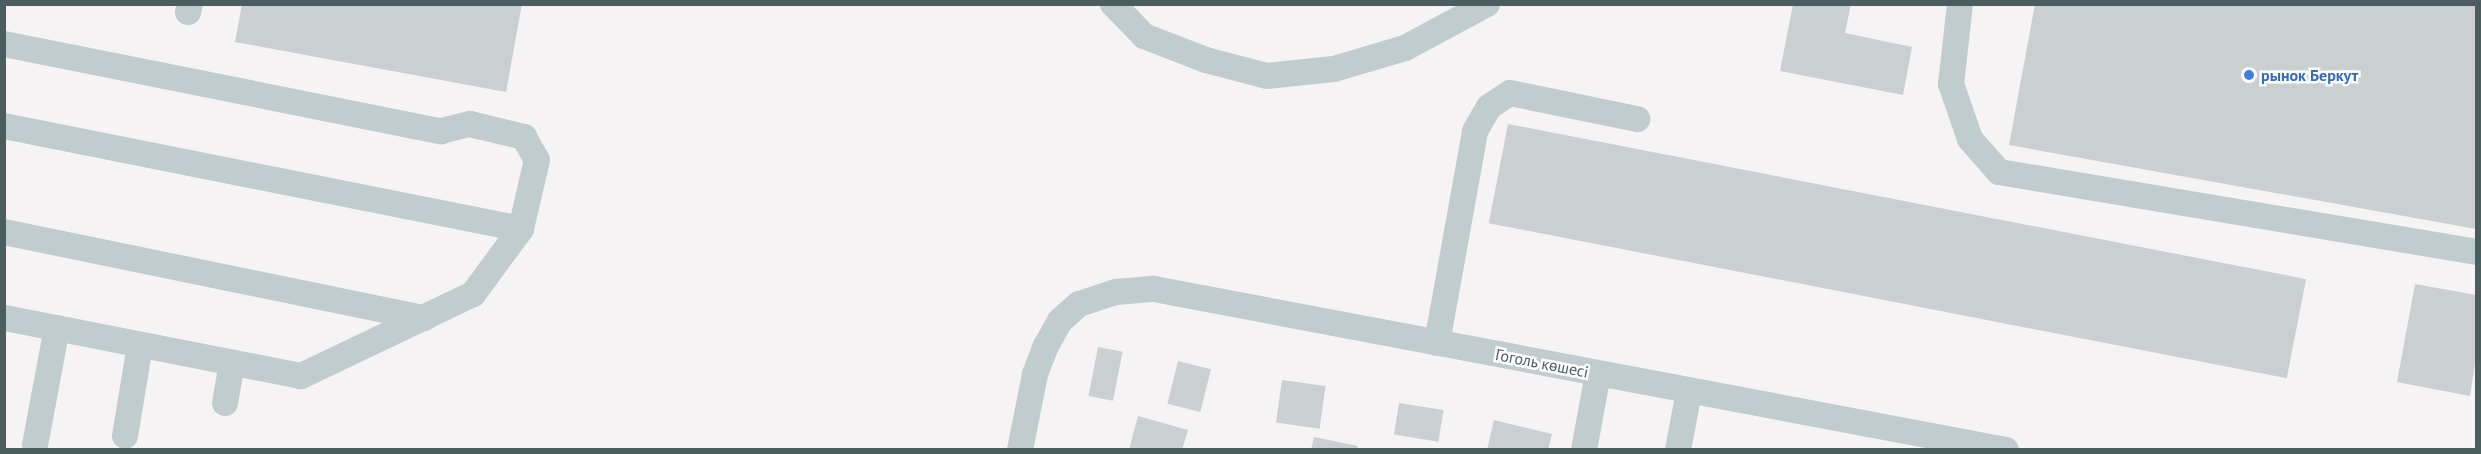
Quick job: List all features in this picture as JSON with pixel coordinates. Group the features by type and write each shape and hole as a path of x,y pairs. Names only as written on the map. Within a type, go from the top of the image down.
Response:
{"street":[{"path":"1113,4 1144,36 1206,60 1267,76 1334,69 1405,48 1487,4"},
{"path":"1960,4 1951,84 1970,140 1999,172 2476,252"},
{"path":"4,44 441,131 470,124 524,137 537,160 521,229 473,294 300,376 4,318"},
{"path":"1437,343 1475,131 1489,107 1510,93 1637,119"},
{"path":"4,126 521,229"},
{"path":"4,232 424,318"},
{"name":"Гоголь көшесі","path":"1020,450 1035,374 1046,346 1060,321 1079,304 1116,292 1154,289 2006,450"},
{"path":"35,445 57,328"},
{"path":"125,436 140,345"},
{"path":"225,403 232,363"},
{"path":"1584,450 1598,374"},
{"path":"1678,450 1689,391"}],"building":[{"path":"242,4 522,4 506,92 235,42"},
{"path":"1793,4 1851,4 1845,33 1912,47 1903,95 1780,71"},
{"name":"рынок Беркут","path":"2035,4 2476,4 2476,229 2009,145"},
{"path":"1508,124 2306,279 2287,378 1489,223"},
{"path":"2415,284 2476,295 2476,358 2470,396 2397,382"},
{"path":"1098,347 1123,352 1113,401 1088,396"},
{"path":"1178,361 1211,369 1200,412 1167,404"},
{"path":"1282,380 1326,386 1320,429 1276,423"},
{"path":"1399,403 1443,410 1438,442 1394,435"},
{"path":"1138,416 1188,430 1182,450 1129,450"},
{"path":"1494,420 1552,434 1548,450 1487,450"},
{"path":"1314,437 1358,446 1357,450 1311,450"}],"place":[{"name":"рынок Беркут","path":"2249,75"}]}
